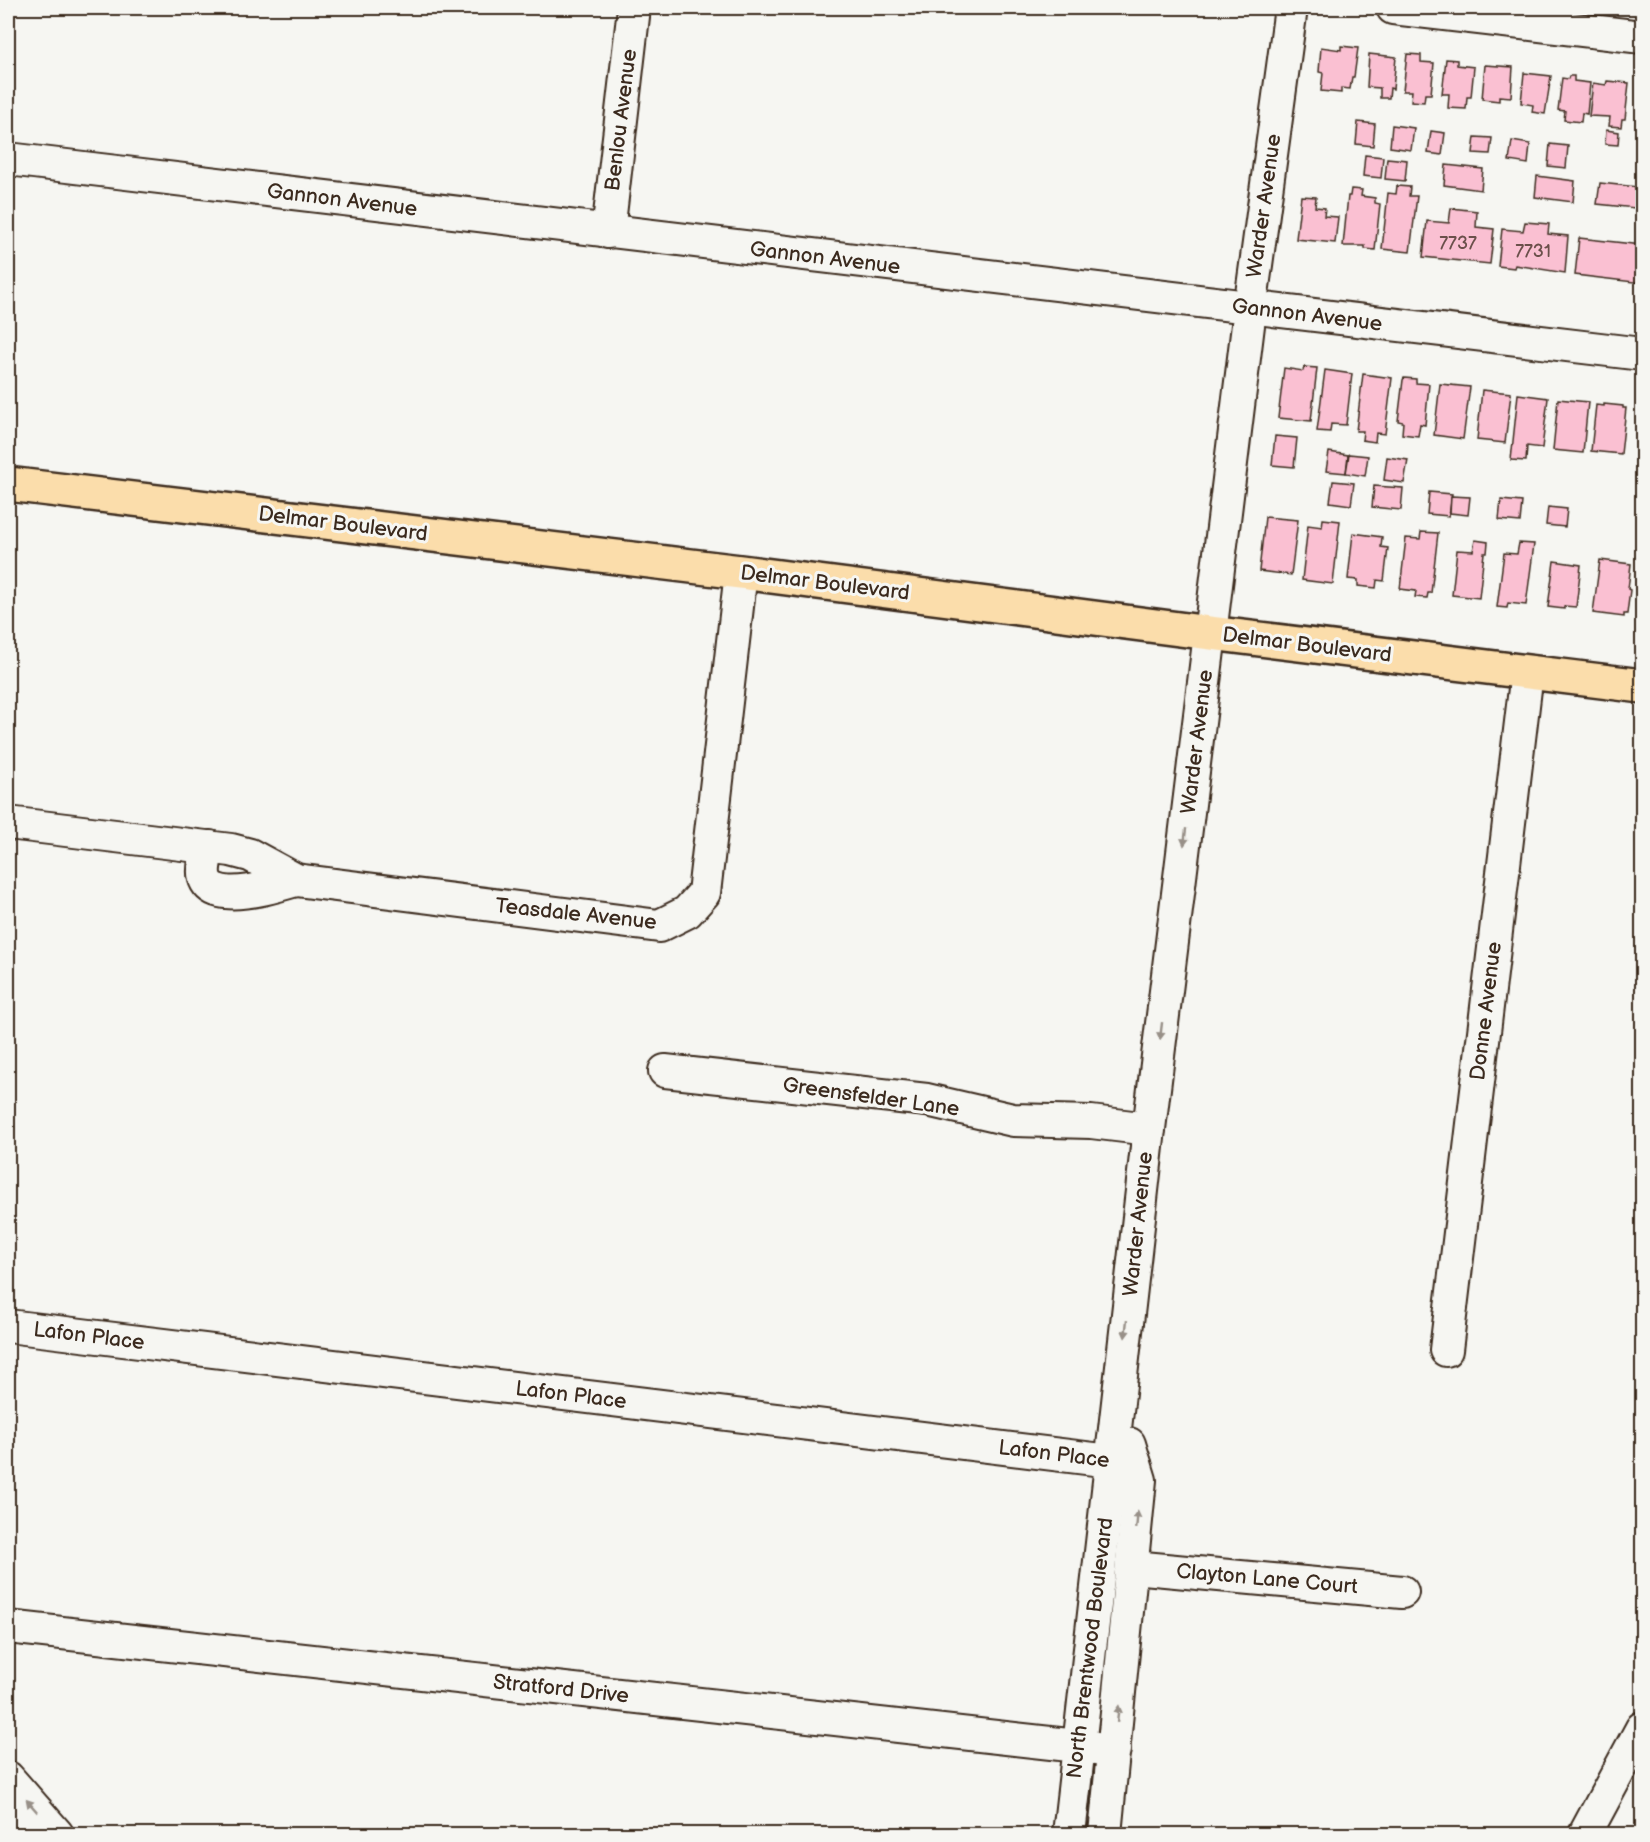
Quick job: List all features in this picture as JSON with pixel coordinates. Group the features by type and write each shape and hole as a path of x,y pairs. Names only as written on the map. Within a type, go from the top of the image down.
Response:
{"main road":[{"name":"Delmar Boulevard","path":"8,484 741,572 1642,686"}],"street":[{"name":"Benlou Avenue","path":"608,232 634,8"},
{"name":"Warder Avenue","path":"1123,1462 1118,1406 1149,1129 1250,309 1291,8"},
{"path":"1393,8 1642,37"},
{"name":"Gannon Avenue","path":"8,159 1642,354"},
{"name":"Teasdale Avenue","path":"8,823 231,850 250,855 296,880 659,926 687,912 704,893 741,572"},
{"name":"Donne Avenue","path":"1446,1350 1527,672"},
{"name":"Teasdale Avenue","path":"210,847 202,868 206,881 216,892 230,894 268,888 296,880"},
{"name":"Greensfelder Lane","path":"665,1071 927,1100 1013,1120 1091,1122 1149,1129"},
{"name":"Lafon Place","path":"8,1326 1123,1462"},
{"name":"North Brentwood Boulevard","path":"1105,1834 1140,1480 1123,1462"},
{"name":"North Brentwood Boulevard","path":"1069,1834 1078,1747 1123,1462"},
{"name":"Clayton Lane Court","path":"1133,1567 1402,1592"},
{"name":"Stratford Drive","path":"8,1627 1114,1750"},
{"path":"1585,1834 1642,1728"},
{"path":"8,1778 57,1834"},
{"path":"8,1819 20,1834"}],"building":[{"path":"1341,46 1358,48 1350,89 1341,88 1341,93 1321,91 1323,73 1319,72 1321,47 1341,50"},
{"path":"1369,54 1396,57 1393,89 1390,88 1389,98 1380,98 1380,88 1367,87"},
{"path":"1407,54 1421,55 1421,62 1434,63 1431,94 1425,94 1424,102 1411,101 1412,91 1403,91"},
{"path":"1446,59 1457,60 1457,65 1474,67 1471,97 1467,97 1466,109 1448,108 1449,94 1442,94"},
{"path":"1485,65 1513,67 1511,97 1499,96 1499,101 1482,99"},
{"path":"1524,73 1551,76 1545,114 1532,112 1533,105 1521,103"},
{"path":"1569,76 1574,76 1574,81 1590,83 1587,114 1582,113 1581,122 1564,120 1565,111 1558,110 1562,78 1568,79"},
{"path":"1607,81 1629,83 1625,119 1622,119 1621,127 1609,126 1610,117 1589,116 1593,83 1606,85"},
{"path":"1640,92 1642,92 1642,133 1637,133"},
{"path":"1358,122 1375,124 1373,146 1356,144"},
{"path":"1392,125 1414,128 1411,150 1390,147"},
{"path":"1606,130 1619,132 1618,145 1605,144"},
{"path":"1431,131 1445,133 1442,155 1428,153"},
{"path":"1475,137 1492,138 1490,154 1473,153"},
{"path":"1512,141 1530,144 1528,164 1509,161"},
{"path":"1550,144 1568,146 1566,168 1548,166"},
{"path":"1365,155 1383,157 1381,178 1363,176"},
{"path":"1387,158 1407,160 1405,181 1385,179"},
{"path":"1446,165 1483,169 1481,190 1444,185"},
{"path":"1537,176 1575,181 1573,202 1535,197"},
{"path":"1600,183 1637,187 1635,208 1597,204"},
{"path":"1397,186 1410,187 1409,196 1417,196 1410,252 1382,249 1388,193 1396,194"},
{"path":"1351,189 1362,190 1361,196 1375,198 1375,203 1380,204 1375,250 1365,249 1365,246 1343,246 1348,196 1350,196"},
{"path":"1301,196 1316,197 1315,207 1325,208 1324,216 1338,217 1335,243 1296,239"},
{"path":"1451,208 1477,211 1476,227 1494,229 1490,264 1423,257 1427,221 1449,223"},
{"path":"1525,222 1549,224 1548,234 1568,236 1565,273 1515,265 1514,268 1498,266 1502,229 1523,231"},
{"path":"1579,238 1642,245 1642,283 1575,275"},
{"path":"1304,367 1317,368 1311,421 1278,418 1284,368 1303,371"},
{"path":"1325,370 1352,374 1346,425 1331,424 1330,432 1317,431"},
{"path":"1363,374 1392,378 1385,434 1376,433 1375,442 1362,440 1363,431 1356,431"},
{"path":"1404,378 1416,379 1416,383 1429,384 1425,425 1420,424 1418,436 1402,434 1403,422 1398,421"},
{"path":"1440,384 1470,387 1463,439 1434,435"},
{"path":"1482,390 1511,393 1505,443 1477,440"},
{"path":"1518,394 1548,398 1542,448 1527,446 1526,461 1511,460"},
{"path":"1558,399 1588,402 1583,453 1553,450"},
{"path":"1604,404 1626,408 1621,454 1591,451 1596,405 1604,406"},
{"path":"1275,436 1297,438 1294,467 1272,465"},
{"path":"1329,452 1348,455 1346,473 1326,471"},
{"path":"1349,454 1368,456 1365,476 1346,473"},
{"path":"1387,457 1408,460 1404,483 1384,480"},
{"path":"1333,481 1354,483 1351,505 1330,502"},
{"path":"1374,486 1403,488 1401,510 1372,507"},
{"path":"1429,492 1452,494 1449,516 1427,514"},
{"path":"1451,496 1470,497 1468,515 1450,513"},
{"path":"1501,500 1522,502 1520,522 1499,520"},
{"path":"1548,507 1567,509 1565,527 1546,525"},
{"path":"1265,517 1298,520 1291,575 1259,571"},
{"path":"1323,519 1340,521 1333,584 1302,580 1308,525 1322,527"},
{"path":"1421,532 1438,533 1431,593 1428,593 1427,598 1415,597 1416,591 1400,589 1406,538 1420,539"},
{"path":"1353,533 1382,537 1381,547 1388,548 1384,581 1377,580 1376,588 1358,586 1358,580 1348,579"},
{"path":"1475,540 1488,542 1487,553 1484,553 1479,598 1452,595 1457,550 1473,551"},
{"path":"1519,543 1534,544 1526,605 1508,603 1507,608 1497,607 1504,553 1517,554"},
{"path":"1600,560 1631,564 1627,614 1624,614 1624,617 1593,613"},
{"path":"1554,561 1581,565 1576,607 1564,606 1564,609 1548,607"}]}
